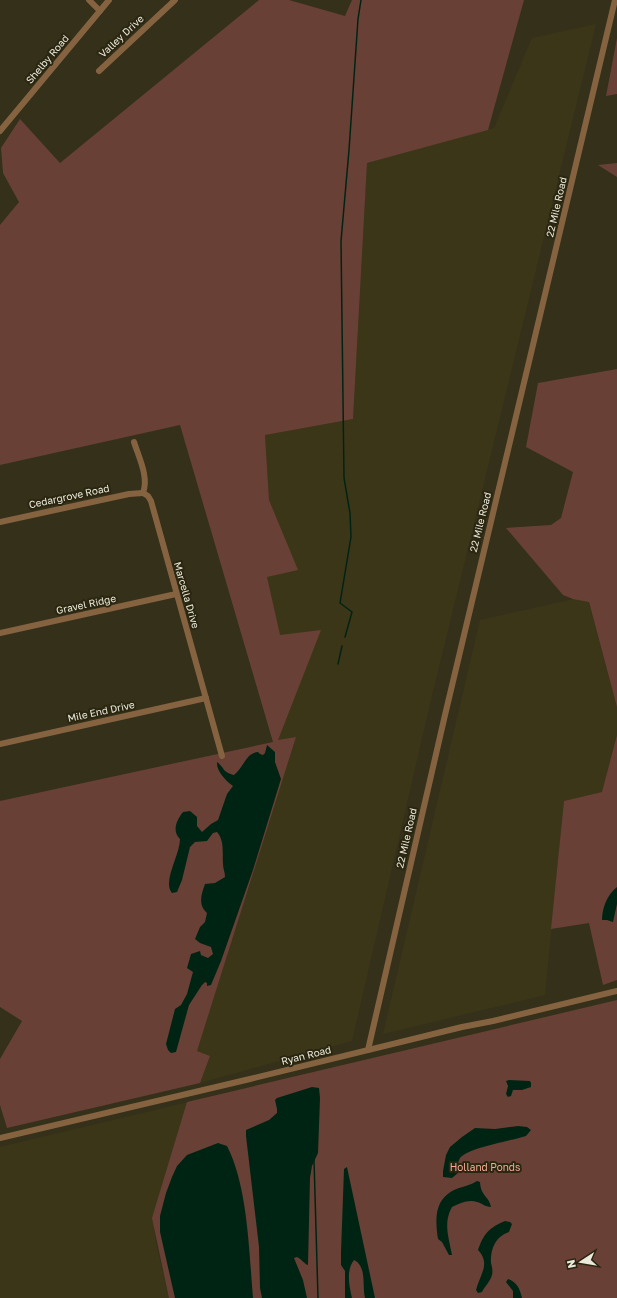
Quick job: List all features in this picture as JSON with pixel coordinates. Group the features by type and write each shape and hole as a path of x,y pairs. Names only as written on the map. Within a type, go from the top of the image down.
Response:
{"street":[{"path":"89,0 100,11"},
{"name":"Shelby Road","path":"0,131 109,0"},
{"name":"Valley Drive","path":"98,71 176,0"},
{"name":"22 Mile Road","path":"368,1050 446,708 615,0"},
{"path":"134,442 145,476 146,487 143,493"},
{"name":"Cedargrove Road","path":"0,522 129,494 143,493"},
{"name":"Marcella Drive","path":"143,493 148,496 151,501 222,756"},
{"name":"Gravel Ridge","path":"0,633 176,594"},
{"name":"Mile End Drive","path":"0,744 206,698"},
{"name":"Ryan Road","path":"0,1138 617,991"}],"shaded area":[{"path":"596,24 429,708 352,1041 200,1083 210,1056 197,1051 296,737 273,742 227,585 297,570 269,500 265,434 353,419 367,163 494,128 532,38"},
{"path":"587,596 617,707 617,735 602,792 564,801 545,995 383,1034 480,620"},
{"path":"267,745 275,752 275,762 281,779 253,870 211,985 207,986 207,983 205,982 189,1005 176,1052 171,1053 166,1044 175,1009 181,1005 187,994 193,972 187,968 191,954 200,951 201,955 208,958 213,954 211,947 200,943 195,939 200,927 205,922 207,913 202,907 201,903 205,884 215,883 225,877 222,843 217,832 213,833 207,841 195,842 190,847 182,880 177,892 172,893 169,888 170,875 180,839 176,833 177,822 183,812 190,811 197,817 197,826 202,832 218,820 227,794 233,786 225,779 218,769 217,762 225,771 234,775 251,755 258,752 263,755"},
{"path":"617,887 617,904 613,922 602,920 606,902 610,894"},
{"path":"506,1081 530,1081 531,1087 522,1090 513,1090 511,1096 508,1097 506,1094 508,1086"},
{"path":"312,1087 319,1088 320,1098 318,1153 312,1166 310,1178 308,1265 297,1257 294,1258 303,1280 307,1298 262,1298 260,1288 259,1247 246,1130 269,1120 277,1113 275,1100 277,1098"},
{"path":"189,1102 154,1226 156,1243 169,1298 0,1298 0,1147"},
{"path":"518,1126 527,1127 531,1130 526,1136 481,1148 465,1154 459,1160 458,1173 452,1178 443,1177 446,1155 450,1147 475,1128 495,1129"},
{"path":"218,1143 227,1146 234,1162 239,1181 249,1241 253,1298 175,1298 160,1232 160,1216 166,1193 177,1166 187,1155"},
{"path":"347,1167 375,1298 365,1298 361,1267 354,1260 351,1264 349,1273 352,1298 345,1298 345,1271 341,1265 341,1252 344,1169"},
{"path":"477,1181 480,1182 483,1194 489,1201 491,1207 470,1201 452,1207 449,1213 447,1225 452,1255 449,1255 442,1242 438,1239 436,1223 438,1209 441,1202 451,1192"},
{"path":"505,1221 512,1224 509,1232 497,1240 493,1248 491,1258 492,1275 482,1292 478,1293 476,1290 484,1265 482,1255 478,1250 482,1239 491,1229"},
{"path":"508,1279 518,1286 522,1298 513,1298 513,1291 506,1282"}],"green space":[{"path":"259,0 289,0 345,16 352,0 524,0 488,130 367,163 353,419 265,435 269,500 298,570 267,577 280,635 321,630 278,740 296,737 197,1051 210,1056 200,1083 7,1128 0,1105 0,1059 22,1021 0,1007 0,801 273,742 180,425 0,465 0,225 19,202 3,173 1,148 20,119 60,163"},
{"path":"617,38 617,94 606,96"},
{"path":"617,163 617,177 598,165"},
{"path":"617,369 617,707 589,602 573,599 563,595 506,528 551,525 561,518 573,472 526,447 538,383"},
{"path":"617,735 617,980 603,985 589,923 551,929 564,801 602,792"},
{"name":"Holland Ponds","path":"617,1000 617,1298 169,1298 152,1218 187,1102"}],"waterway":[{"path":"345,637 352,612 340,603 351,537 350,513 344,478 341,241 358,19 361,0"},
{"path":"338,664 342,646"},
{"path":"314,1160 318,1298"}]}
